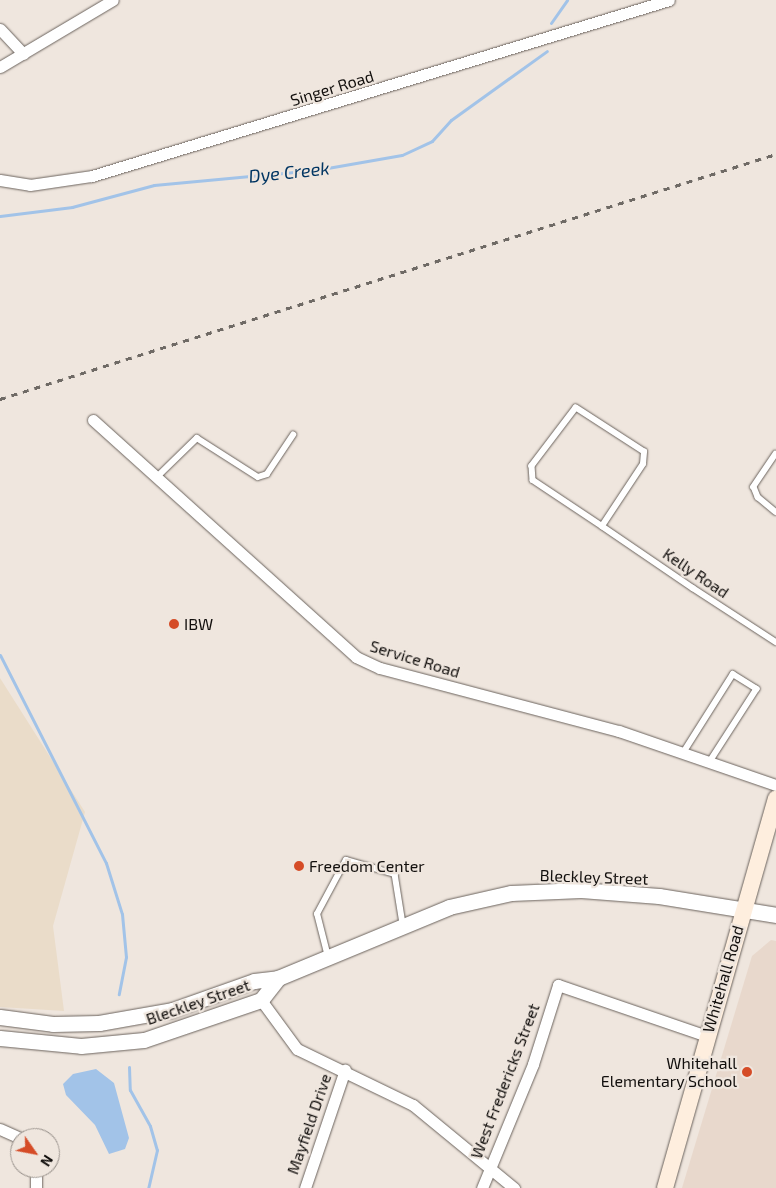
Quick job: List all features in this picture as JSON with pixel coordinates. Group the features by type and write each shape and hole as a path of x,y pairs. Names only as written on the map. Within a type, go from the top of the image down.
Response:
{"main road":[{"name":"Whitehall Road","path":"665,1188 742,910 771,832 776,799"}],"street":[{"path":"0,67 113,0"},
{"name":"Singer Road","path":"0,180 30,186 92,176 669,0"},
{"path":"0,29 23,54"},
{"name":"Service Road","path":"92,420 356,657 380,668 619,731 776,785"},
{"name":"Bleckley Street","path":"0,1017 53,1024 131,1019 254,981 278,978 403,925 449,908 511,893 581,890 659,896 776,914"},
{"name":"Bleckley Street","path":"0,1038 81,1046 144,1040 261,1000 278,978"},
{"name":"West Fredericks Street","path":"482,1188 533,1064 558,985 708,1036"},
{"path":"261,1000 297,1049 345,1070 413,1105 514,1188"},
{"name":"Mayfield Drive","path":"305,1188 345,1070"}],"lane":[{"name":"Kelly Road","path":"602,526 643,464 644,452 576,408 530,473 533,480 602,526 776,642"},
{"path":"156,478 197,438 258,476 267,474 292,435"},
{"path":"776,454 754,487 758,497 776,512"},
{"path":"683,753 733,674 757,689 710,762"},
{"path":"328,957 317,914 346,860 395,874 403,925"}],"shaded area":[{"path":"0,678 85,812 53,926 64,1011 0,1007"},
{"name":"Whitehall Elementary School","path":"771,940 776,941 776,1188 682,1188 752,956"}],"water":[{"path":"96,1069 114,1083 129,1138 125,1149 109,1154 95,1125 66,1095 63,1084 73,1074"}],"waterway":[{"name":"Dye Creek","path":"551,23 567,0"},
{"name":"Dye Creek","path":"0,216 72,207 154,185 316,170 402,155 432,141 451,120 547,51"},
{"path":"0,655 106,863 122,914 126,957 119,994"},
{"path":"129,1067 130,1090 150,1126 157,1150 148,1188"}],"railway":[{"path":"0,399 776,154"}],"place":[{"name":"IBW","path":"174,624"},
{"name":"Freedom Center","path":"299,866"},
{"name":"Whitehall Elementary School","path":"747,1072"}]}
